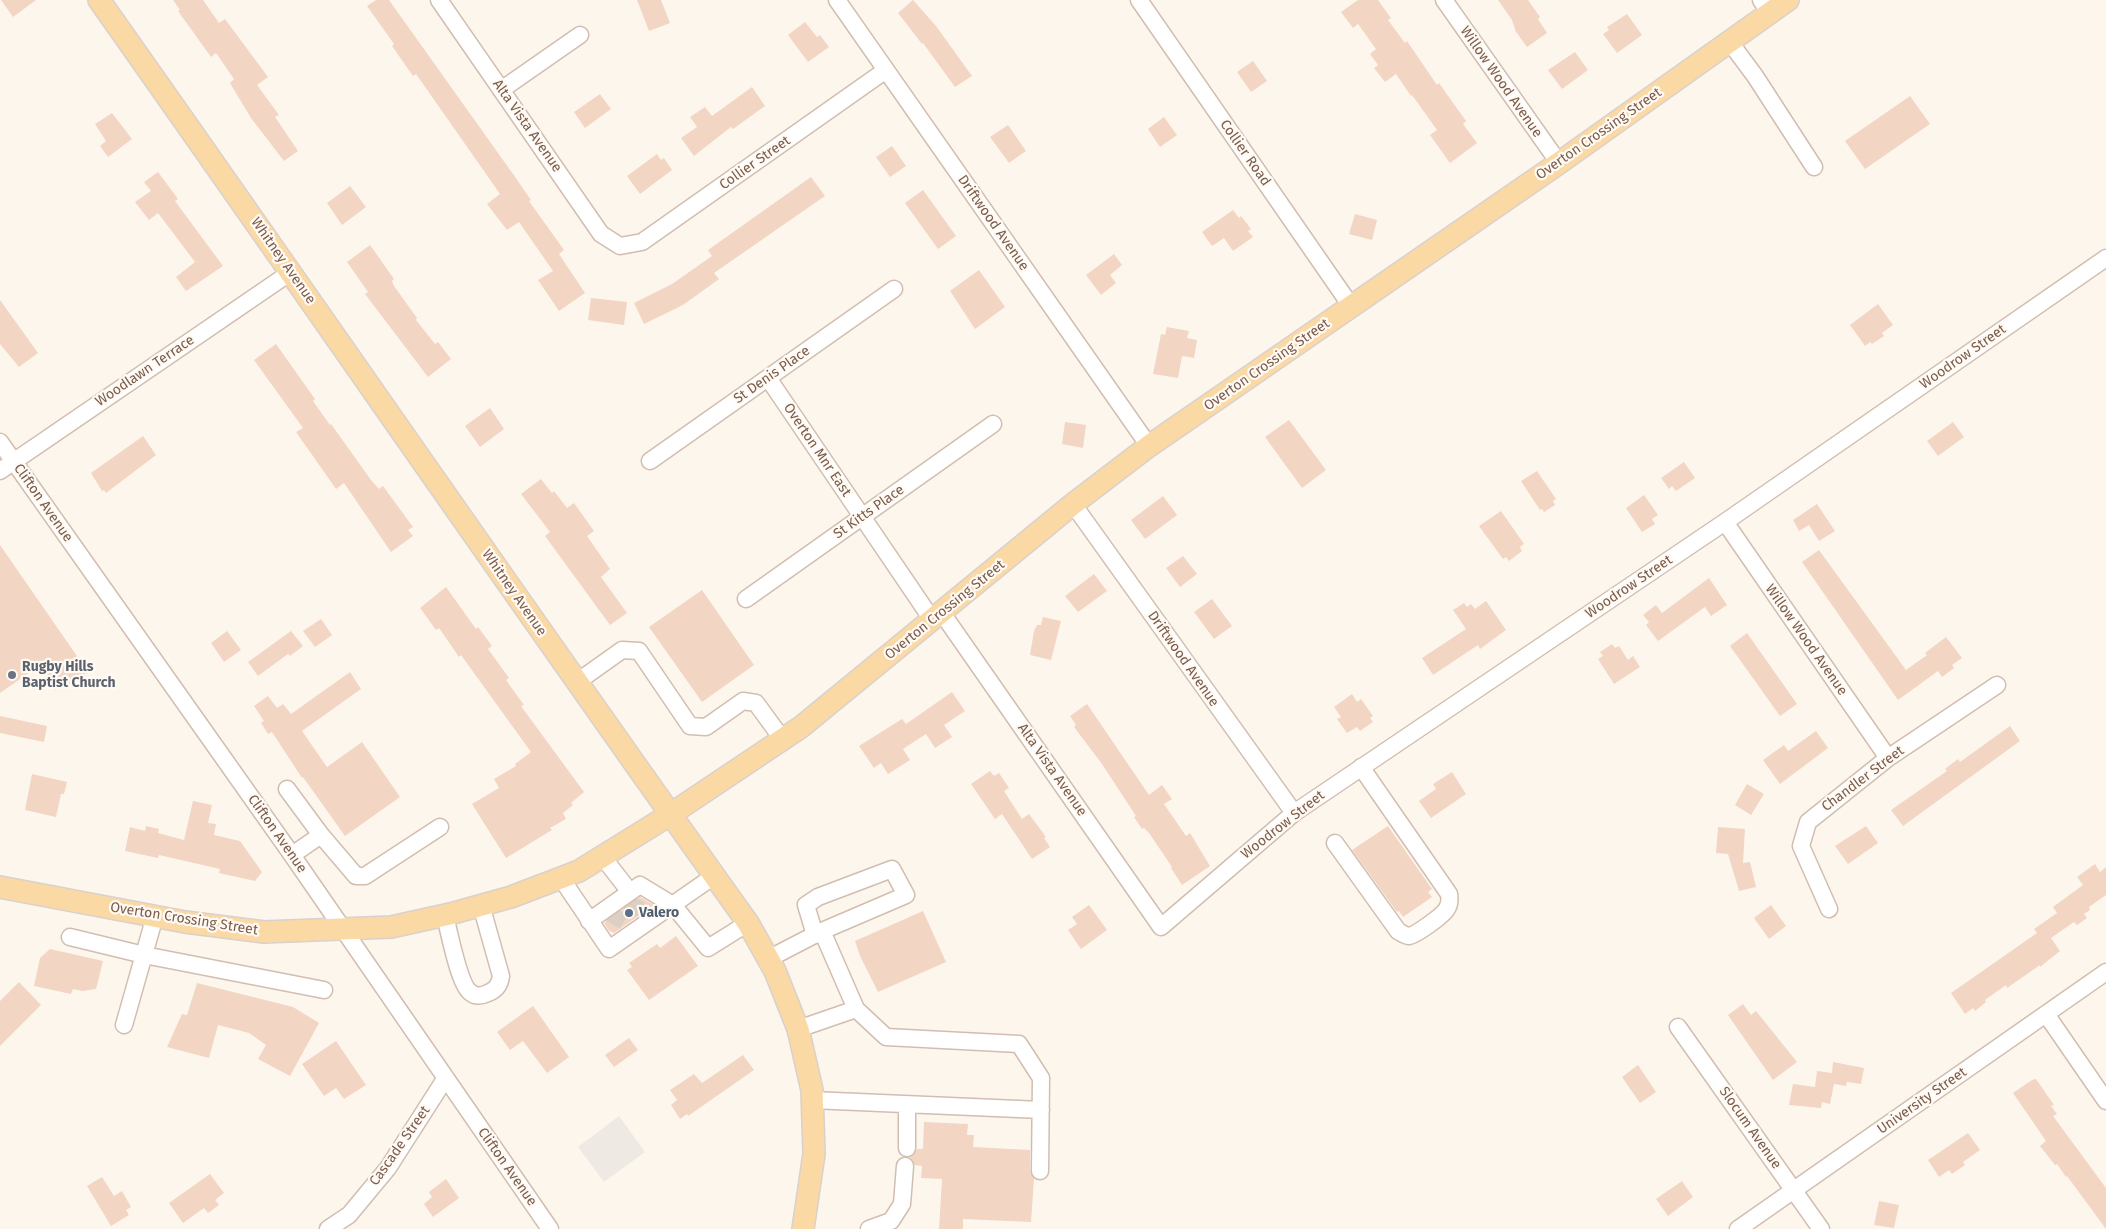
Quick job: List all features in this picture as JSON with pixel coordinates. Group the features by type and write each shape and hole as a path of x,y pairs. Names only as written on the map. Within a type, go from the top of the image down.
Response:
{"main road":[{"name":"Whitney Avenue","path":"99,0 291,272 508,587 748,923 775,971 798,1029 812,1090 814,1154 808,1228"},
{"name":"Overton Crossing Street","path":"0,887 155,916 264,932 391,927 445,916 511,897 579,870 671,814 783,740 938,617 1073,504 1149,446 1559,163 1729,41 1765,6 1788,0"}],"street":[{"name":"Alta Vista Avenue","path":"439,0 601,234 620,246"},
{"name":"Driftwood Avenue","path":"837,0 1149,446"},
{"name":"Collier Road","path":"1139,0 1351,306"},
{"name":"Willow Wood Avenue","path":"1444,0 1559,163"},
{"path":"501,90 580,35"},
{"path":"1729,41 1755,76 1814,167"},
{"name":"Collier Street","path":"620,246 642,242 886,70"},
{"name":"Woodrow Street","path":"1161,927 1294,813 1724,522 2106,258"},
{"name":"Woodlawn Terrace","path":"0,471 291,272"},
{"name":"St Denis Place","path":"650,461 894,290"},
{"name":"Overton Mnr East","path":"768,378 862,517 938,617"},
{"name":"St Kitts Place","path":"746,599 993,424"},
{"name":"Clifton Avenue","path":"0,442 292,855 550,1229"},
{"name":"Driftwood Avenue","path":"1073,504 1294,813"},
{"name":"Willow Wood Avenue","path":"1724,522 1888,758"},
{"name":"Alta Vista Avenue","path":"938,617 1161,927"},
{"path":"577,682 622,650 639,652 690,726 706,727 743,701 756,703 783,740"},
{"name":"Chandler Street","path":"1829,908 1801,846 1808,822 1888,758 1997,686"},
{"path":"1335,843 1398,931 1412,936 1447,909 1450,902 1449,894 1361,767"},
{"path":"287,788 320,835 356,876 365,876 440,827"},
{"path":"292,855 320,835"},
{"path":"602,856 626,898"},
{"path":"768,959 819,933 906,895 892,869 818,897 806,905 819,933 856,1009 886,1037 1019,1044 1041,1078 1040,1171"},
{"path":"561,878 609,949 651,915 673,905 714,876"},
{"path":"589,921 607,912 640,885 673,905 708,948 748,923"},
{"path":"445,916 453,949 465,985 468,991 474,995 482,996 494,990 500,982 501,976 481,906"},
{"path":"124,1025 155,916"},
{"path":"70,937 144,955 324,990"},
{"name":"University Street","path":"1738,1229 2106,972"},
{"path":"798,1029 856,1009"},
{"path":"2046,1014 2106,1101"},
{"name":"Slocum Avenue","path":"1678,1027 1821,1229"},
{"name":"Cascade Street","path":"328,1229 349,1214 388,1168 445,1079"},
{"path":"812,1100 1041,1110"},
{"path":"907,1105 907,1148"},
{"path":"869,1229 891,1221 902,1204 905,1166"}],"shaded area":[{"path":"619,1116 645,1152 604,1182 578,1147"}],"building":[{"path":"1,0 36,0 13,17"},
{"path":"173,0 203,0 219,23 225,19 268,77 257,85 279,115 275,117 298,151 284,161 251,118 230,83 234,79 216,53 211,57 178,11 180,10"},
{"path":"376,0 389,0 513,174 531,200 529,201 564,250 559,254 585,293 559,311 538,280 553,271 519,222 507,230 487,204 500,194 416,74 413,76 392,46 394,44 367,6"},
{"path":"637,0 661,0 670,23 649,31"},
{"path":"913,0 936,26 972,76 955,87 898,13"},
{"path":"1358,0 1378,0 1391,18 1388,20 1405,43 1407,41 1437,85 1439,83 1466,121 1463,124 1477,143 1450,163 1430,135 1437,130 1412,95 1396,74 1385,82 1374,68 1378,65 1370,54 1376,49 1358,24 1353,28 1341,12"},
{"path":"1498,0 1528,0 1540,17 1538,19 1547,33 1527,47"},
{"path":"1627,14 1642,35 1617,53 1603,34 1609,30 1607,27"},
{"path":"805,22 817,37 820,35 829,47 808,62 788,35"},
{"path":"1575,52 1588,70 1562,89 1548,70"},
{"path":"1253,61 1267,81 1251,92 1237,72"},
{"path":"752,87 765,106 733,129 731,127 694,156 681,138 697,127 690,117 705,107 712,116"},
{"path":"600,94 611,109 585,128 574,112"},
{"path":"1910,96 1930,124 1865,169 1845,141"},
{"path":"112,113 132,139 108,157 100,146 106,141 95,124"},
{"path":"1164,117 1177,135 1160,147 1148,129"},
{"path":"1008,125 1026,151 1009,163 990,137"},
{"path":"892,146 906,166 890,177 876,157"},
{"path":"657,154 661,160 664,158 672,170 640,194 627,176"},
{"path":"158,172 178,199 175,201 223,266 186,291 176,277 195,262 158,213 149,220 135,202 151,191 144,182"},
{"path":"811,177 825,196 714,273 719,279 683,305 644,324 634,303 672,284 712,256 708,250"},
{"path":"350,186 366,207 342,225 327,203"},
{"path":"923,190 956,236 938,249 905,203"},
{"path":"1233,210 1239,218 1241,216 1251,229 1248,231 1253,237 1233,251 1224,238 1212,246 1202,232"},
{"path":"1355,214 1377,220 1372,240 1349,234"},
{"path":"370,245 394,279 392,281 394,286 417,318 416,320 435,344 438,342 451,359 428,377 365,294 368,292 347,262"},
{"path":"1114,254 1122,265 1110,275 1116,283 1101,295 1086,275"},
{"path":"979,270 1005,307 975,329 950,291"},
{"path":"591,298 627,302 624,325 588,320"},
{"path":"0,300 38,353 19,367 0,344"},
{"path":"1878,304 1893,325 1882,333 1884,336 1865,346 1850,325"},
{"path":"1167,327 1189,331 1187,338 1197,340 1194,358 1182,356 1178,378 1153,374 1161,334 1165,335"},
{"path":"276,344 315,399 313,401 371,480 379,489 383,486 413,527 408,530 413,536 391,552 344,483 336,489 296,432 303,428 254,360"},
{"path":"490,408 504,429 480,447 465,426"},
{"path":"1289,420 1326,470 1302,488 1265,437"},
{"path":"1065,422 1086,425 1083,448 1062,444"},
{"path":"1953,422 1964,437 1938,456 1927,441"},
{"path":"143,436 156,455 106,493 104,490 102,491 91,473"},
{"path":"1684,462 1695,478 1676,491 1672,486 1669,489 1661,478"},
{"path":"1537,471 1556,499 1553,501 1555,505 1544,512 1542,509 1540,510 1521,481"},
{"path":"541,479 552,493 554,491 567,508 574,503 594,531 587,536 610,569 601,577 627,613 610,625 545,536 550,532 521,494"},
{"path":"1644,495 1658,515 1652,519 1655,524 1642,532 1626,508"},
{"path":"1163,496 1177,515 1145,539 1131,520"},
{"path":"1817,504 1835,531 1819,541 1809,525 1799,531 1793,520"},
{"path":"1501,511 1524,544 1520,547 1522,551 1509,561 1506,557 1503,559 1479,526"},
{"path":"0,545 88,672 70,685 67,681 55,690 39,666 0,693"},
{"path":"1819,550 1906,670 1927,655 1925,653 1946,637 1962,658 1952,665 1954,668 1942,677 1938,671 1898,700 1802,562"},
{"path":"1183,556 1197,574 1180,587 1166,568"},
{"path":"1094,574 1107,591 1078,612 1065,596"},
{"path":"1709,578 1727,605 1711,616 1705,607 1658,641 1646,625 1649,622 1643,615 1656,605 1662,613"},
{"path":"446,587 476,629 478,627 492,646 488,649 509,678 506,680 524,705 521,706 584,792 563,813 566,819 550,828 552,830 506,858 472,804 499,788 494,779 516,766 515,764 531,752 461,655 459,657 439,628 436,630 420,608"},
{"path":"702,590 754,665 702,702 649,627"},
{"path":"1212,599 1232,626 1214,639 1194,612"},
{"path":"1486,601 1506,630 1480,649 1478,645 1433,675 1422,658 1466,629 1453,610 1464,603 1467,607 1471,604 1475,609"},
{"path":"1043,617 1061,621 1051,660 1030,655 1034,631 1037,625 1041,625"},
{"path":"321,619 332,635 315,647 303,631"},
{"path":"227,631 241,650 224,662 211,643"},
{"path":"291,631 303,646 290,656 288,654 258,676 248,662"},
{"path":"1747,633 1797,704 1780,716 1730,646"},
{"path":"1612,644 1615,648 1619,646 1628,660 1633,656 1640,667 1614,684 1598,659 1603,656 1600,652"},
{"path":"350,672 361,689 302,731 327,767 362,742 400,797 345,836 302,778 272,732 268,734 261,723 264,721 254,706 268,696 277,708 283,704 291,714"},
{"path":"952,692 965,711 944,725 952,737 935,748 926,734 903,749 910,760 888,774 881,763 874,768 859,746 902,719 906,724"},
{"path":"1352,694 1357,702 1361,699 1373,716 1370,718 1373,722 1360,731 1357,727 1347,733 1337,719 1341,717 1334,707"},
{"path":"1087,704 1149,795 1162,785 1172,799 1164,804 1186,836 1190,833 1210,866 1182,885 1149,833 1144,828 1142,829 1134,817 1136,816 1102,764 1074,727 1076,725 1070,716"},
{"path":"0,716 47,726 44,742 0,733"},
{"path":"2010,726 2020,741 1903,826 1891,810 1947,771 1945,769 1958,759 1960,762"},
{"path":"1816,731 1828,748 1780,784 1763,760 1784,745 1788,751"},
{"path":"990,771 994,776 999,773 1009,788 1004,791 1022,819 1029,814 1046,837 1044,838 1050,847 1032,859 1002,814 995,819 971,784"},
{"path":"1452,772 1466,794 1431,818 1419,801 1436,789 1433,784"},
{"path":"32,774 67,782 64,794 61,794 56,817 25,810"},
{"path":"1747,784 1764,794 1751,815 1735,805"},
{"path":"193,801 212,805 208,823 216,824 214,835 240,841 262,872 255,881 219,873 220,869 159,855 158,858 125,851 130,827 145,831 146,826 159,829 158,833 184,840"},
{"path":"1388,826 1432,889 1428,892 1432,897 1403,917 1399,911 1397,912 1352,850"},
{"path":"1866,826 1878,843 1848,864 1835,846"},
{"path":"1718,827 1745,829 1743,863 1750,862 1756,887 1739,891 1728,854 1716,853"},
{"path":"2095,864 2100,872 2106,867 2106,895 2089,907 2090,910 2084,914 2087,918 2077,925 2074,922 2051,938 2060,951 2040,967 2040,965 2007,988 2006,985 1985,1000 1986,1002 1975,1011 1973,1008 1965,1014 1951,993 2037,933 2034,929 2057,913 2053,907 2083,885 2077,877"},
{"path":"640,897 654,905 614,933 609,931 604,923"},
{"path":"1089,905 1107,930 1081,949 1068,930 1077,924 1072,917"},
{"path":"1771,905 1786,926 1769,939 1754,918"},
{"path":"923,911 946,962 878,992 860,956 855,941"},
{"path":"676,936 698,966 649,1000 627,970 632,967 629,963 657,944 660,948"},
{"path":"50,949 103,961 96,989 82,991 73,989 71,994 34,986 40,958"},
{"path":"19,982 41,1005 0,1046 0,1001"},
{"path":"197,983 293,1007 319,1023 290,1076 258,1059 266,1045 249,1033 218,1025 209,1058 167,1047 182,1014 187,1015"},
{"path":"1743,1004 1751,1015 1756,1011 1797,1062 1773,1080 1728,1015"},
{"path":"533,1006 569,1057 547,1073 523,1041 510,1050 497,1032"},
{"path":"629,1038 638,1050 614,1067 605,1055"},
{"path":"336,1041 366,1085 344,1099 336,1088 324,1096 302,1064"},
{"path":"743,1055 754,1070 688,1116 687,1114 680,1119 671,1105 677,1100 670,1090 694,1074 702,1083"},
{"path":"1833,1062 1864,1068 1861,1084 1847,1082 1846,1086 1834,1084 1830,1104 1822,1102 1821,1108 1789,1105 1793,1084 1815,1087 1817,1071 1832,1073"},
{"path":"1638,1065 1656,1092 1640,1103 1622,1077"},
{"path":"2036,1079 2054,1105 2051,1106 2057,1114 2053,1116 2106,1188 2106,1229 2067,1176 2057,1164 2055,1165 2040,1146 2046,1141 2013,1093"},
{"path":"924,1122 968,1124 967,1135 974,1135 973,1147 1030,1150 1030,1171 1034,1178 1031,1222 963,1219 963,1229 939,1229 942,1179 921,1178 922,1166 915,1165 910,1157 917,1149 923,1149"},
{"path":"1968,1133 1980,1150 1963,1162 1965,1165 1952,1174 1949,1170 1939,1177 1928,1160"},
{"path":"210,1174 224,1193 215,1200 219,1205 208,1213 204,1208 183,1223 169,1203"},
{"path":"102,1177 114,1196 122,1191 131,1207 126,1210 129,1215 111,1226 87,1186"},
{"path":"446,1179 459,1198 433,1217 424,1204 432,1197 429,1192"},
{"path":"1682,1181 1693,1197 1668,1216 1656,1199"},
{"path":"1879,1201 1899,1205 1894,1228 1874,1225"}],"tunnel":[{"path":"627,902 647,913"},
{"path":"610,914 630,925"}],"place":[{"name":"Rugby Hills Baptist Church","path":"12,675"},
{"name":"Valero","path":"629,913"}]}
